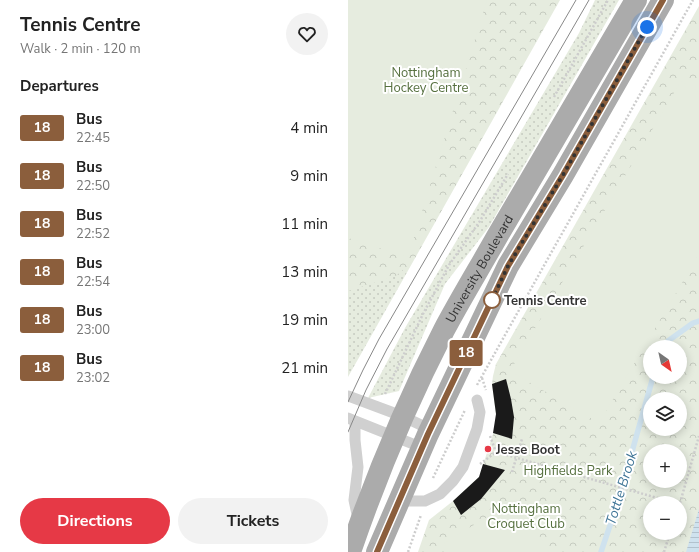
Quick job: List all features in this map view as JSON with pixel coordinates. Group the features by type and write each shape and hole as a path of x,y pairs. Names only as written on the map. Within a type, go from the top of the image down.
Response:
{"main road":[{"name":"University Boulevard","path":"350,552 402,416 444,329 636,0"},
{"name":"University Boulevard","path":"377,552 426,439 508,266 567,168 663,0"}],"lane":[{"path":"348,396 421,424 426,439 413,444 352,420 358,467 354,500 360,525"},
{"path":"398,502 425,501 440,494 453,481 463,467 477,429 480,412 473,398"}],"path":[{"path":"551,103 608,0"},
{"path":"408,552 432,478 473,398 693,0"},
{"path":"379,408 423,314 449,265 480,221 510,171"},
{"path":"682,496 699,436"},
{"path":"512,472 522,439"},
{"path":"496,452 650,496"},
{"path":"664,552 668,540"}],"green space":[{"name":"Nottingham Hockey Centre","path":"348,0 560,0 414,260 396,276 348,291"},
{"name":"Nottingham Hockey Centre","path":"348,0 487,0 408,257 348,238"},
{"path":"595,0 619,0 489,227 445,284 399,391 368,398 405,328 579,33"},
{"name":"Highfields Park","path":"699,6 699,552 418,552 429,520 453,501 481,475 480,474 497,422 492,384 496,364"},
{"path":"681,81 699,92 699,254 648,340 643,340 643,349 599,423 510,371"},
{"path":"414,260 348,377 348,289"},
{"name":"Nottingham Croquet Club","path":"517,499 549,552 450,552 444,543"}],"water":[{"path":"699,509 699,552 686,552"}],"building":[{"path":"506,379 514,417 512,439 493,433 496,414 492,384"},
{"path":"483,464 505,470 481,499 461,515 453,501 479,477"}],"waterway":[{"name":"Tottle Brook","path":"669,340 693,323 699,321"},
{"name":"Tottle Brook","path":"601,552 617,505 651,384"}],"tram line":[{"path":"348,402 379,339 576,0"},
{"path":"348,432 366,390 387,349 589,0"}],"bus line":[{"name":"18","path":"377,552 428,434 508,266 563,175 663,0"}],"place":[{"name":"Tennis Centre","path":"492,300"},
{"name":"Jesse Boot","path":"488,449"}],"route":[{"path":"492,300 489,306 508,266 563,175 647,27"}]}
